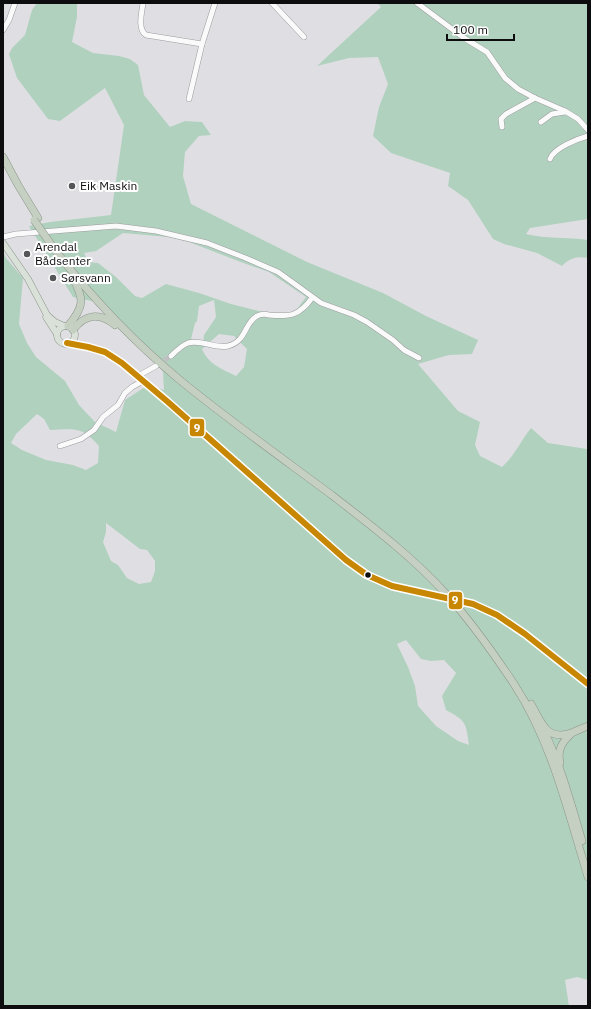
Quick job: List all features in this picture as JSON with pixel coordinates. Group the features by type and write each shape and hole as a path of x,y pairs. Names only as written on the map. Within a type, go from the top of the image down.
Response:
{"highway":[{"path":"3,157 36,219"},
{"path":"3,166 36,219 91,295 143,348"},
{"path":"57,249 78,287 81,301 79,312 70,329"},
{"path":"57,249 127,327 155,354 186,380 376,523 415,558 453,597 484,634 509,669 548,732 553,735 562,736 587,726"},
{"path":"70,329 89,317 103,317 110,320 181,382 371,525 410,559 447,596 479,634 514,685 528,709 540,733 559,782 588,877"},
{"path":"531,704 545,732 565,782"},
{"path":"572,733 562,744 559,753 565,782 588,862"}],"main road":[{"path":"3,243 28,279 47,315 46,317 60,341 88,347 109,354 138,376 346,560 367,575 392,586 473,604 497,614 525,634 588,684"},
{"path":"47,315 55,322 70,329 77,338 88,347"},
{"path":"57,334 59,329 70,329"},
{"path":"68,343 72,340 70,329"}],"street":[{"path":"3,30 9,20 15,3"},
{"path":"143,3 141,31 146,35 202,44"},
{"path":"189,99 202,44 215,3"},
{"path":"272,3 304,37"},
{"path":"418,3 464,38 487,52 505,78 518,89 565,111 578,119 588,130"},
{"path":"502,127 501,119 506,114 535,98"},
{"path":"541,122 548,116 565,111"},
{"path":"550,159 555,152 580,138 588,136"},
{"path":"3,237 16,234 116,226 156,231 208,243 278,272 312,298 321,303 354,315 367,322 393,340 404,350 418,358"},
{"path":"171,356 187,343 200,342 221,347 232,344 241,339 258,315 293,315 304,308 312,298"},
{"path":"138,376 156,366"},
{"path":"60,446 81,439 94,430 103,417 118,405 125,393 143,381"}],"green space":[{"path":"37,3 77,3 77,17 72,42 93,53 119,56 130,59 138,65 144,95 170,127 185,121 202,122 211,135 199,136 185,152 183,176 191,204 307,262 383,293 426,316 478,340 472,354 449,355 418,364 458,411 480,422 475,445 480,456 502,467 531,428 548,443 587,449 588,980 577,977 565,980 569,1006 3,1006 3,251 6,258 23,278 19,324 27,343 36,357 65,381 79,405 95,422 116,432 125,400 148,385 164,390 163,372 152,355 96,302 73,297 29,226 111,215 124,125 105,88 60,121 48,119 17,78 9,54 12,48 25,35 32,10","holes":["123,233 168,237 189,242 269,272 306,297 294,313 271,314 231,304 166,284 142,298 135,296 116,277 98,263 88,262 84,253 96,251","214,300 216,317 204,335 203,344 191,339 195,323 197,321 199,306","219,334 234,336 247,349 244,367 236,376 216,366 202,349","37,414 44,419 50,430 72,429 88,435 99,446 98,463 86,470 73,465 46,460 22,450 11,443 16,434","106,523 140,549 147,550 155,561 155,571 151,582 139,584 127,578 118,565 111,561 103,542 106,532","406,640 421,659 431,661 444,660 456,673 442,696 446,710 458,717 464,723 469,745 458,741 436,726 418,706 415,686 397,644"]},
{"path":"377,3 588,3 588,219 530,228 526,234 541,237 588,240 588,258 574,258 562,266 537,253 504,244 493,239 468,200 448,186 450,173 391,153 373,136 379,107 388,84 378,57 349,58 317,66 381,7"}],"tunnel":[{"path":"158,364 171,356"}],"transit line":[{"name":"9","path":"67,343 105,352 122,363 346,560 367,575 392,586 473,604 497,615 525,634 588,684"}],"place":[{"name":"Eik Maskin","path":"72,186"},
{"name":"Arendal Bådsenter","path":"27,254"},
{"name":"Sørsvann","path":"53,278"}]}
